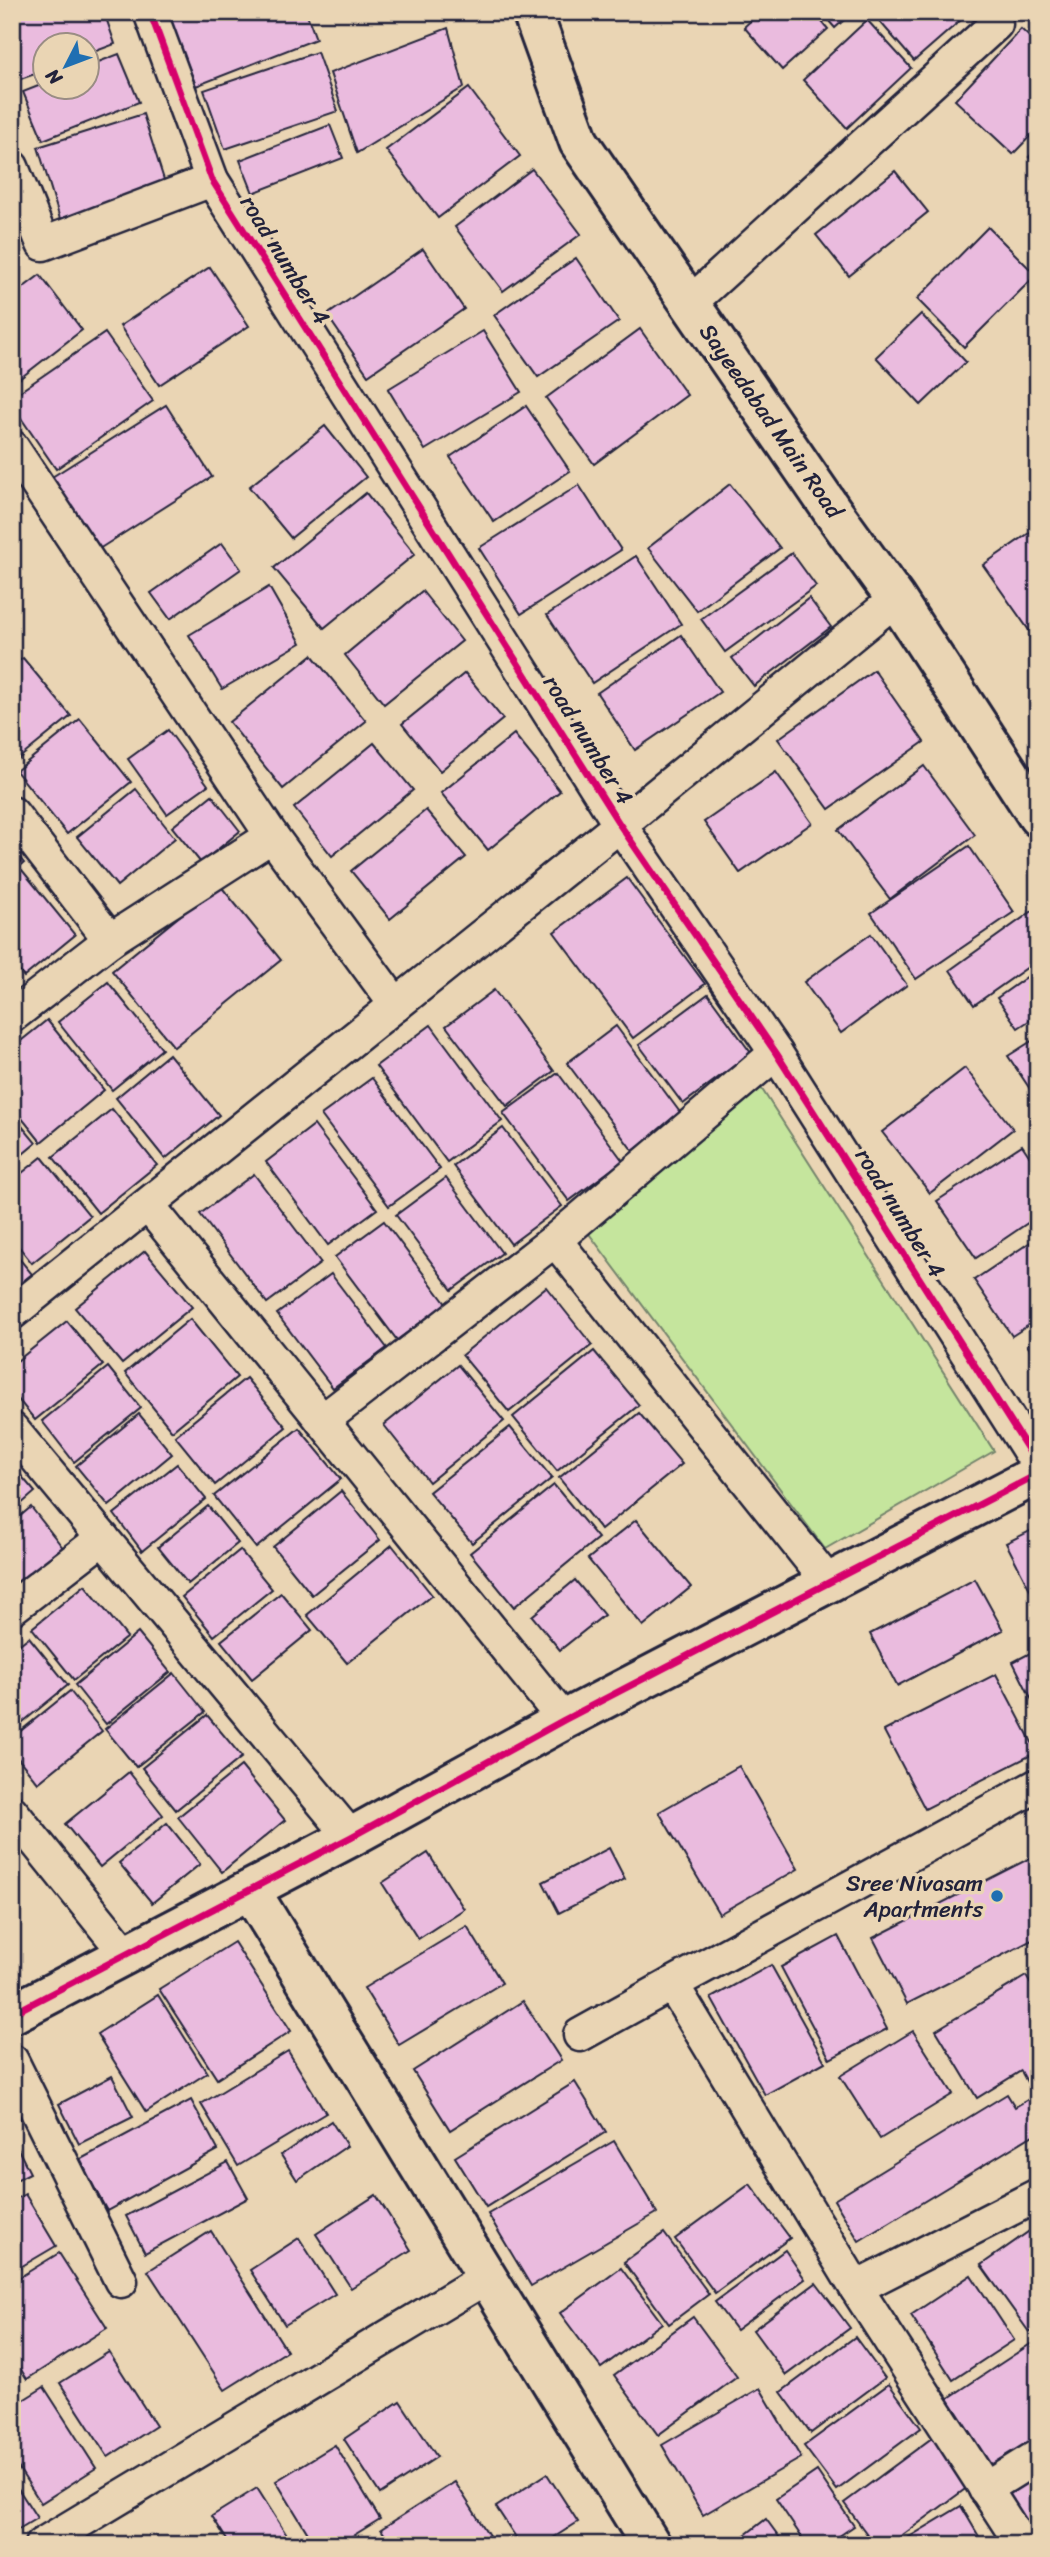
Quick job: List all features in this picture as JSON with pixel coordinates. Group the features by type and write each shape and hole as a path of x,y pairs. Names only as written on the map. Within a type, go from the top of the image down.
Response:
{"street":[{"name":"road number 4","path":"150,12 212,180 620,825 776,1053 1038,1465"},
{"name":"Sayeedabad Main Road","path":"532,12 579,142 833,512 896,599 1038,817"},
{"path":"690,303 996,24"},
{"path":"12,167 43,244 212,180"},
{"path":"12,447 272,836 396,1005"},
{"path":"12,1313 620,825 896,599"},
{"path":"12,813 110,940"},
{"path":"12,1016 110,940 272,836"},
{"path":"322,1420 555,1240 776,1053"},
{"path":"148,1205 564,1720"},
{"path":"555,1240 828,1583"},
{"path":"12,1429 351,1837"},
{"path":"12,2014 351,1837 564,1720 1038,1474"},
{"path":"12,1608 103,1538"},
{"path":"580,2035 1038,1785"},
{"path":"12,1812 127,1955"},
{"path":"250,1890 487,2277 643,2542"},
{"path":"672,1984 856,2288 1022,2545"},
{"path":"12,2061 121,2281"},
{"path":"856,2288 1038,2195"},
{"path":"41,2545 487,2277"},
{"path":"985,2489 1038,2456"}],"green space":[{"path":"756,1080 994,1451 825,1549 575,1215"}],"building":[{"path":"104,12 115,44 102,49 102,32 32,32 32,75 12,82 12,14"},
{"path":"167,12 306,12 316,39 196,86"},
{"path":"760,12 814,12 828,29 782,70 744,27"},
{"path":"821,12 853,12 835,28"},
{"path":"879,12 970,12 914,61 875,16"},
{"path":"867,20 911,68 847,128 803,80"},
{"path":"448,28 464,87 357,153 330,73"},
{"path":"1021,29 1038,45 1038,128 1013,154 955,100"},
{"path":"317,52 338,111 225,149 204,90"},
{"path":"119,54 139,102 43,140 23,92 32,88 32,102 102,102 102,61"},
{"path":"469,88 520,156 438,218 386,150"},
{"path":"143,114 166,186 60,219 38,147"},
{"path":"330,125 343,158 253,193 240,160"},
{"path":"1038,148 1038,166 1029,157"},
{"path":"532,169 581,234 503,291 455,227"},
{"path":"895,171 928,212 849,276 816,235"},
{"path":"988,227 1036,275 964,347 917,299"},
{"path":"423,249 464,309 368,375 327,315"},
{"path":"576,258 619,321 538,377 494,315"},
{"path":"210,267 249,326 159,385 120,326"},
{"path":"40,275 82,330 14,383 12,296"},
{"path":"921,314 966,362 921,405 876,357"},
{"path":"640,329 687,395 594,464 546,398"},
{"path":"483,331 521,392 425,450 388,389"},
{"path":"105,333 153,401 56,469 12,405 12,397"},
{"path":"166,405 212,477 99,549 52,477"},
{"path":"526,406 570,471 494,522 450,457"},
{"path":"325,426 366,477 291,538 249,487"},
{"path":"730,484 780,548 697,611 648,548"},
{"path":"579,485 621,550 521,614 479,548"},
{"path":"366,493 415,554 324,628 274,568"},
{"path":"1038,527 1038,643 983,565"},
{"path":"222,543 241,569 170,619 151,593"},
{"path":"792,553 816,586 725,652 701,619"},
{"path":"636,556 681,624 592,683 547,615"},
{"path":"269,587 301,643 222,689 189,635"},
{"path":"422,591 462,641 384,704 345,655"},
{"path":"809,598 831,627 754,686 732,658"},
{"path":"681,635 720,692 635,750 597,693"},
{"path":"312,655 366,721 283,789 229,722"},
{"path":"23,658 71,716 12,764 12,666"},
{"path":"874,670 924,742 829,809 778,739"},
{"path":"465,673 503,719 440,771 402,724"},
{"path":"80,719 131,782 67,834 16,771"},
{"path":"168,730 208,785 167,814 128,759"},
{"path":"514,734 560,791 488,850 441,793"},
{"path":"374,743 413,790 332,856 294,808"},
{"path":"924,766 975,835 890,899 838,830"},
{"path":"776,772 812,823 740,873 704,822"},
{"path":"136,789 175,838 117,886 77,837"},
{"path":"212,795 240,831 201,863 172,827"},
{"path":"426,810 466,857 390,919 351,871"},
{"path":"969,846 1014,912 916,979 871,913"},
{"path":"12,849 24,863 12,872"},
{"path":"22,870 75,935 24,977 12,963 12,877"},
{"path":"627,878 705,984 633,1038 554,932"},
{"path":"219,884 281,960 174,1047 112,971"},
{"path":"1038,907 1038,960 974,1005 950,970"},
{"path":"871,934 907,985 841,1033 804,982"},
{"path":"1038,969 1038,1015 1018,1028 997,998"},
{"path":"108,982 162,1049 112,1090 58,1022"},
{"path":"494,990 554,1071 507,1106 446,1026"},
{"path":"708,994 751,1053 683,1104 639,1045"},
{"path":"47,1020 104,1090 41,1142 12,1106 12,1048"},
{"path":"431,1025 502,1121 447,1162 376,1066"},
{"path":"616,1026 682,1115 633,1151 567,1063"},
{"path":"1038,1037 1038,1101 1008,1056"},
{"path":"169,1054 219,1115 165,1159 116,1098"},
{"path":"965,1068 1013,1129 930,1193 882,1132"},
{"path":"558,1073 623,1161 569,1201 503,1113"},
{"path":"372,1078 440,1169 389,1206 321,1115"},
{"path":"112,1109 157,1165 98,1213 53,1157"},
{"path":"12,1114 36,1143 12,1163"},
{"path":"314,1125 377,1209 328,1245 266,1162"},
{"path":"503,1128 562,1206 511,1244 453,1166"},
{"path":"1022,1145 1038,1169 1038,1216 976,1258 937,1201"},
{"path":"42,1157 90,1216 32,1263 12,1238 12,1181"},
{"path":"254,1174 321,1263 267,1303 200,1214"},
{"path":"446,1178 502,1253 452,1290 396,1215"},
{"path":"384,1221 446,1304 397,1340 335,1257"},
{"path":"1038,1237 1038,1319 1012,1336 974,1280"},
{"path":"12,1250 32,1274 12,1290"},
{"path":"145,1251 192,1307 122,1364 75,1308"},
{"path":"331,1274 387,1348 333,1388 277,1314"},
{"path":"546,1287 592,1345 509,1412 462,1355"},
{"path":"190,1319 237,1377 172,1431 125,1373"},
{"path":"67,1321 103,1365 35,1420 12,1392 12,1365"},
{"path":"1038,1337 1038,1361 1027,1345"},
{"path":"594,1351 639,1405 557,1471 513,1417"},
{"path":"458,1365 504,1421 429,1482 384,1425"},
{"path":"108,1367 141,1408 74,1462 42,1421"},
{"path":"246,1378 286,1427 215,1485 175,1436"},
{"path":"639,1413 682,1464 601,1530 559,1478"},
{"path":"139,1414 172,1454 109,1506 76,1466"},
{"path":"510,1427 552,1478 472,1543 429,1492"},
{"path":"299,1428 341,1479 256,1548 214,1496"},
{"path":"177,1464 206,1499 142,1551 114,1514"},
{"path":"12,1465 35,1492 12,1512"},
{"path":"554,1485 598,1538 514,1607 470,1553"},
{"path":"341,1491 380,1540 312,1595 273,1547"},
{"path":"208,1506 238,1543 188,1584 158,1547"},
{"path":"31,1507 64,1549 12,1592 12,1523"},
{"path":"636,1520 691,1587 643,1626 588,1559"},
{"path":"1038,1527 1038,1605 1006,1543"},
{"path":"392,1545 432,1595 347,1663 307,1615"},
{"path":"240,1550 272,1589 214,1636 182,1597"},
{"path":"975,1579 1003,1630 897,1686 870,1634"},
{"path":"575,1580 604,1615 560,1650 532,1616"},
{"path":"85,1585 127,1637 74,1680 32,1628"},
{"path":"281,1593 312,1630 252,1679 221,1641"},
{"path":"138,1633 170,1672 106,1724 75,1685"},
{"path":"29,1637 68,1685 12,1731 12,1650"},
{"path":"1038,1649 1038,1712 1013,1662"},
{"path":"174,1673 205,1712 136,1767 105,1729"},
{"path":"996,1674 1037,1752 925,1809 884,1731"},
{"path":"70,1691 102,1731 38,1783 12,1751 12,1738"},
{"path":"207,1715 242,1757 176,1810 142,1768"},
{"path":"241,1766 285,1820 222,1872 178,1817"},
{"path":"739,1766 798,1869 719,1914 659,1812"},
{"path":"129,1772 163,1815 100,1867 65,1824"},
{"path":"167,1823 200,1864 152,1903 119,1863"},
{"path":"609,1848 625,1879 559,1913 543,1882"},
{"path":"428,1853 464,1909 418,1939 382,1883"},
{"name":"Sree Nivasam Apartments","path":"1038,1854 1038,1937 907,2004 873,1938"},
{"path":"467,1926 502,1983 399,2045 364,1988"},
{"path":"838,1936 887,2029 830,2059 781,1967"},
{"path":"234,1942 291,2031 217,2079 159,1989"},
{"path":"771,1965 825,2062 765,2095 711,1998"},
{"path":"1026,1976 1038,1996 1038,2075 1027,2082 1021,2071 977,2098 936,2030"},
{"path":"158,1995 207,2073 146,2112 97,2034"},
{"path":"523,2001 561,2060 450,2130 413,2071"},
{"path":"913,2031 953,2094 880,2139 840,2076"},
{"path":"288,2051 326,2113 238,2166 201,2104"},
{"path":"112,2076 133,2117 79,2144 59,2104"},
{"path":"575,2082 606,2132 486,2207 455,2157"},
{"path":"1007,2094 1015,2107 1036,2095 1038,2132 859,2241 834,2200"},
{"path":"191,2100 218,2150 107,2211 79,2160"},
{"path":"331,2121 347,2146 297,2180 281,2155"},
{"path":"12,2137 30,2173 12,2182"},
{"path":"614,2141 657,2213 531,2286 488,2214"},
{"path":"228,2162 248,2198 145,2253 126,2216"},
{"path":"750,2184 790,2238 715,2293 675,2239"},
{"path":"25,2194 56,2246 12,2272 12,2201"},
{"path":"376,2195 411,2250 351,2288 316,2234"},
{"path":"1038,2225 1038,2326 1029,2332 981,2265"},
{"path":"211,2231 287,2351 225,2390 148,2271"},
{"path":"664,2233 709,2294 669,2324 624,2262"},
{"path":"299,2238 335,2294 285,2325 250,2270"},
{"path":"785,2250 805,2279 736,2330 715,2302"},
{"path":"59,2253 107,2328 27,2379 12,2356 12,2282"},
{"path":"621,2268 662,2323 601,2368 560,2313"},
{"path":"971,2275 1014,2340 953,2380 911,2315"},
{"path":"816,2283 850,2328 786,2375 753,2330"},
{"path":"693,2317 737,2377 658,2435 614,2375"},
{"path":"855,2337 885,2378 811,2433 781,2392"},
{"path":"1038,2339 1038,2446 989,2479 941,2403"},
{"path":"109,2352 156,2426 108,2457 60,2383"},
{"path":"889,2384 921,2428 837,2490 804,2446"},
{"path":"44,2387 96,2468 41,2503 12,2458 12,2407"},
{"path":"760,2388 801,2458 703,2515 662,2445"},
{"path":"400,2401 437,2457 380,2494 344,2439"},
{"path":"936,2435 972,2484 889,2545 875,2545 844,2503"},
{"path":"335,2445 380,2519 338,2545 315,2545 276,2481"},
{"path":"1038,2467 1038,2544 1001,2492"},
{"path":"817,2471 854,2526 826,2545 807,2545 776,2499"},
{"path":"547,2474 578,2522 542,2545 521,2545 496,2507"},
{"path":"12,2479 37,2518 12,2533"},
{"path":"455,2482 495,2545 391,2545 381,2529"},
{"path":"257,2488 293,2545 230,2545 212,2516"},
{"path":"961,2506 984,2545 896,2545"},
{"path":"766,2519 785,2545 732,2545"}],"cycle path":[{"path":"150,12 212,180 620,825 776,1053 1038,1465"},
{"path":"12,2014 351,1837 564,1720 1038,1474"}],"place":[{"name":"Sree Nivasam Apartments","path":"997,1896"}]}
